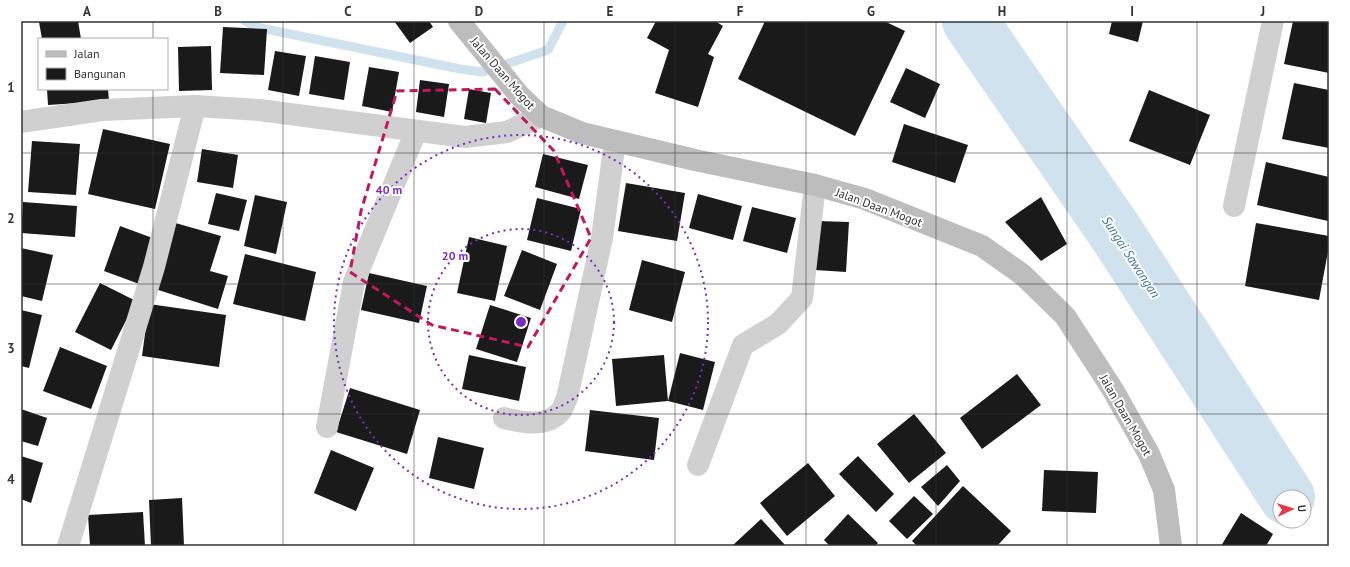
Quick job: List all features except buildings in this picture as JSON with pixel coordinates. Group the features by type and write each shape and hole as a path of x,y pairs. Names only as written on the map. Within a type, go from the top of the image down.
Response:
{"main road":[{"name":"Jalan Daan Mogot","path":"459,21 487,57 520,95 541,116 582,133 815,184 865,199 982,246 1023,275 1065,316 1113,390 1149,454 1164,490 1171,546"}],"street":[{"path":"1234,206 1273,21"},
{"path":"21,122 102,110 195,106 259,110 465,137 507,132 541,116"},
{"path":"68,546 154,267 195,106"},
{"path":"327,427 354,282 416,131"},
{"path":"504,418 526,423 540,422 552,418 560,412 567,398 602,238 616,141"},
{"path":"698,465 743,345 778,324 802,298 815,184"}],"highlighted area":[{"path":"495,89 554,151 591,238 528,347 432,325 350,272 361,211 397,91"}],"waterway":[{"path":"245,21 256,27 460,69 483,72 548,50 563,21"},
{"name":"Sungai Sawangan","path":"970,21 1116,233 1282,489"}]}
